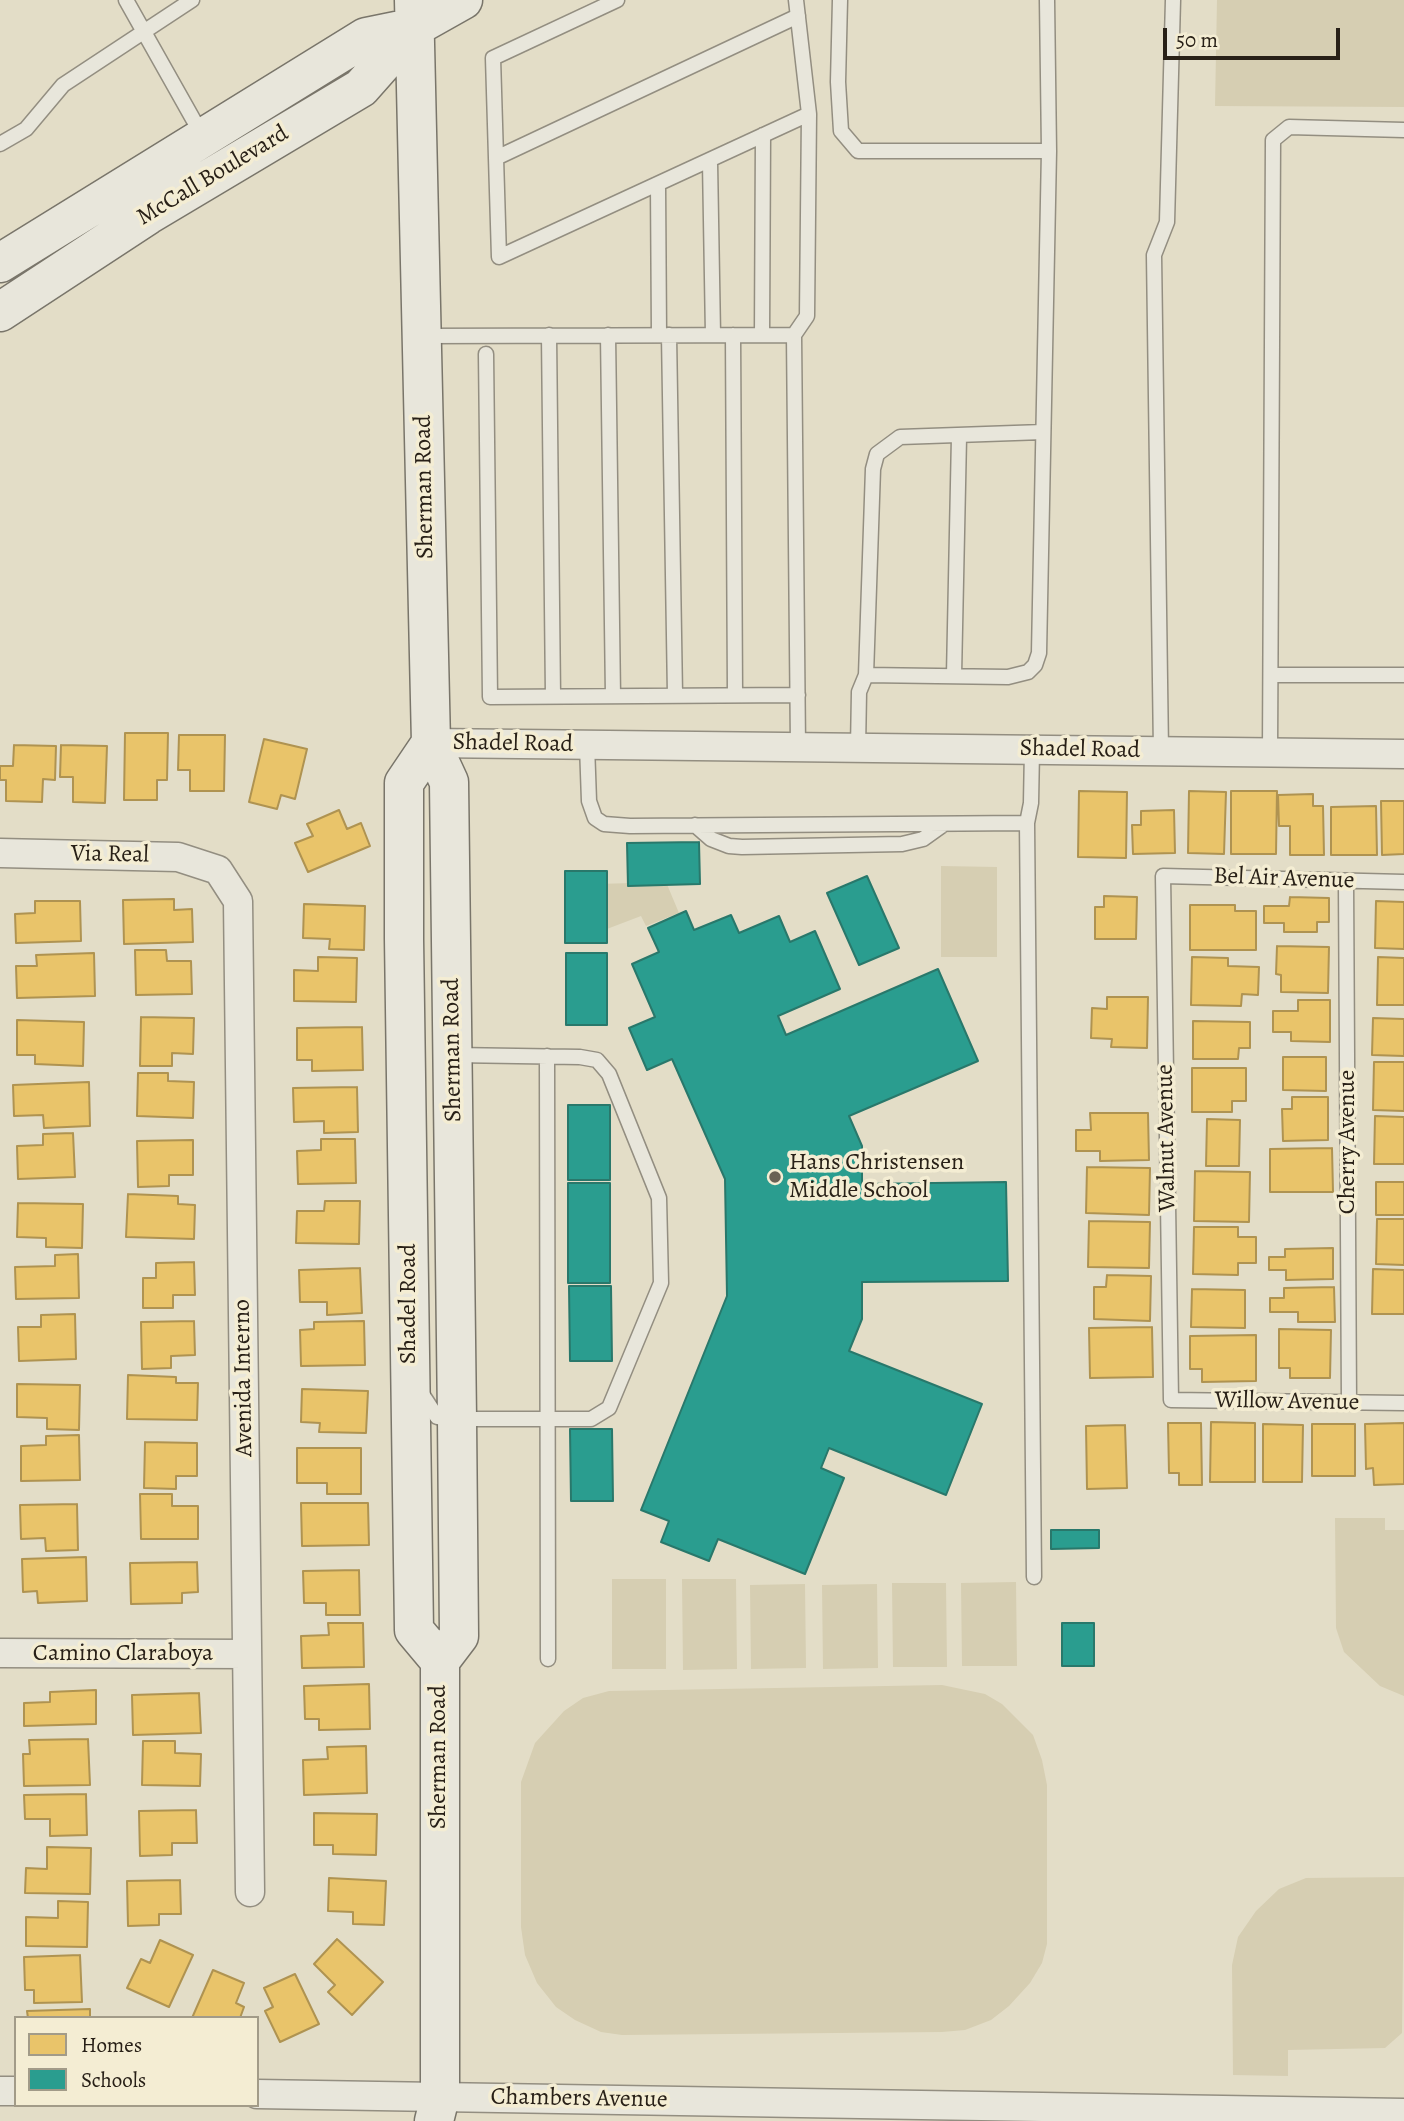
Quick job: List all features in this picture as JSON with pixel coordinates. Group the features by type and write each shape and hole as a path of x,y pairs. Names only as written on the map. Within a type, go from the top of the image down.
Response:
{"street":[{"name":"McCall Boulevard","path":"0,263 366,37 415,14 463,0"},
{"name":"McCall Boulevard","path":"0,312 148,215 361,88 415,14"},
{"name":"Sherman Road","path":"415,14 430,743 449,782 453,1055 459,1636 440,1661 441,2113"},
{"name":"Shadel Road","path":"440,1661 414,1630 409,1376 404,783 430,743 1404,754"},
{"name":"Via Real","path":"0,853 178,857 218,870"},
{"name":"Avenida Interno","path":"218,870 238,901 250,1892"},
{"name":"Camino Claraboya","path":"0,1653 247,1654"},
{"name":"Chambers Avenue","path":"259,2094 441,2113 1404,2113"}],"lane":[{"path":"126,0 203,136"},
{"path":"617,0 493,58 499,257 710,162 809,114"},
{"path":"796,0 809,114 807,316 794,335 798,747"},
{"path":"840,0 838,82 841,131 858,151 1049,151"},
{"path":"866,675 1008,677 1028,672 1035,665 1039,653 1049,151 1047,0"},
{"path":"1161,751 1154,255 1167,222 1173,0"},
{"path":"0,144 26,129 63,85 189,1"},
{"path":"496,158 798,16"},
{"path":"1269,752 1273,140 1289,127 1404,130"},
{"path":"762,335 763,135"},
{"path":"710,162 713,335"},
{"path":"658,185 675,695"},
{"path":"549,335 553,696"},
{"path":"608,335 613,696"},
{"path":"733,335 735,695"},
{"path":"422,336 794,335"},
{"path":"486,354 490,696 798,695"},
{"path":"858,748 859,692 866,675 873,469 877,454 900,437 1043,432"},
{"path":"954,675 960,436"},
{"path":"1271,675 1404,675"},
{"path":"587,745 589,801 595,818 604,824 1027,823"},
{"path":"1032,750 1031,803 1027,823 1034,1577"},
{"path":"695,825 711,839 742,847 902,844 923,839 944,824"},
{"name":"Bel Air Avenue","path":"1163,876 1404,882"},
{"name":"Walnut Avenue","path":"1163,876 1171,1400"},
{"name":"Cherry Avenue","path":"1346,882 1349,1402"},
{"path":"409,1376 437,1417 591,1419 609,1408 661,1283 659,1198 610,1074 597,1060 547,1056 453,1055"},
{"path":"547,1056 548,1659"},
{"name":"Willow Avenue","path":"1171,1400 1404,1403"}],"shaded area":[{"path":"1217,0 1404,0 1404,107 1215,106"},
{"path":"941,866 997,867 997,957 941,957"},
{"path":"666,882 679,913 646,926 641,916 599,932 598,884"},
{"path":"1335,1518 1385,1518 1385,1530 1404,1530 1404,1696 1380,1686 1344,1652 1336,1628"},
{"path":"612,1579 666,1579 666,1669 612,1669"},
{"path":"682,1579 736,1579 737,1669 683,1670"},
{"path":"1016,1582 1017,1666 962,1666 961,1583"},
{"path":"892,1583 946,1583 947,1667 893,1667"},
{"path":"805,1584 806,1668 751,1669 750,1585"},
{"path":"877,1584 878,1668 823,1669 822,1585"},
{"path":"942,1685 985,1694 1002,1704 1033,1735 1047,1785 1047,1944 1042,1963 1030,1983 1009,2006 991,2020 965,2030 942,2032 622,2035 601,2032 575,2020 556,2007 537,1983 525,1955 521,1927 521,1782 535,1743 564,1711 583,1698 609,1691"},
{"path":"1404,1877 1402,2033 1385,2048 1288,2050 1288,2076 1233,2075 1232,1965 1238,1937 1256,1911 1279,1889 1306,1878"}],"building: Homes":[{"path":"125,733 168,733 167,780 157,780 157,800 124,800"},
{"path":"179,735 225,735 224,791 190,791 190,770 178,770"},
{"path":"264,739 307,749 295,799 281,795 277,809 249,802"},
{"path":"14,745 56,746 55,780 43,779 42,802 6,801 6,780 0,780 0,766 13,766"},
{"path":"61,745 107,746 105,803 73,802 73,777 60,777"},
{"path":"1079,791 1127,792 1126,858 1078,857"},
{"path":"1189,791 1226,792 1224,854 1188,853"},
{"path":"1231,791 1277,791 1276,854 1231,854"},
{"path":"1313,794 1313,806 1323,806 1324,855 1290,855 1290,826 1279,826 1278,795"},
{"path":"1381,801 1404,801 1404,854 1382,855"},
{"path":"1376,806 1377,855 1331,855 1331,807"},
{"path":"339,810 347,829 361,823 370,846 308,872 295,843 313,836 307,824"},
{"path":"1174,810 1175,853 1133,854 1132,825 1141,825 1141,811"},
{"path":"1104,896 1137,897 1136,939 1095,939 1095,907 1104,907"},
{"path":"1290,897 1329,898 1329,922 1317,922 1317,932 1284,932 1284,923 1264,923 1264,906 1289,906"},
{"path":"174,899 174,910 192,909 193,942 124,944 123,900"},
{"path":"35,901 80,901 81,941 16,943 15,914 35,913"},
{"path":"1376,901 1404,902 1404,949 1375,948"},
{"path":"304,904 365,906 364,950 329,949 330,939 303,938"},
{"path":"1190,905 1235,905 1235,911 1256,911 1256,950 1190,950"},
{"path":"1277,946 1329,947 1328,993 1281,992 1281,975 1276,974"},
{"path":"135,950 166,950 167,961 191,961 192,994 136,995"},
{"path":"94,953 95,996 17,998 16,966 37,966 36,955"},
{"path":"318,957 357,958 356,1002 294,1001 294,970 318,971"},
{"path":"1192,957 1228,958 1228,966 1259,967 1258,995 1242,994 1241,1006 1191,1005"},
{"path":"1378,957 1404,958 1404,1005 1377,1005"},
{"path":"1107,997 1148,997 1147,1048 1111,1047 1112,1039 1091,1038 1092,1008 1107,1009"},
{"path":"1298,1000 1330,1000 1330,1042 1291,1041 1291,1032 1273,1032 1273,1011 1298,1011"},
{"path":"141,1017 194,1018 193,1054 172,1053 172,1066 140,1066"},
{"path":"1373,1018 1404,1019 1404,1056 1372,1055"},
{"path":"17,1020 84,1022 83,1066 35,1064 35,1055 17,1055"},
{"path":"1193,1021 1250,1022 1250,1048 1239,1048 1238,1059 1193,1059"},
{"path":"362,1027 363,1070 312,1071 312,1060 297,1060 297,1028"},
{"path":"1283,1057 1326,1057 1326,1091 1283,1090"},
{"path":"1374,1062 1404,1062 1404,1111 1373,1110"},
{"path":"1192,1068 1246,1068 1246,1101 1232,1101 1232,1112 1192,1112"},
{"path":"138,1073 168,1073 168,1081 194,1082 193,1118 137,1116"},
{"path":"89,1082 90,1126 44,1128 43,1115 14,1116 13,1085"},
{"path":"357,1087 358,1132 324,1133 324,1121 294,1122 293,1088"},
{"path":"1292,1097 1328,1097 1328,1140 1283,1141 1282,1109 1292,1109"},
{"path":"1090,1113 1148,1113 1149,1160 1100,1161 1100,1151 1076,1151 1076,1130 1091,1130"},
{"path":"1375,1116 1404,1117 1404,1164 1374,1164"},
{"path":"1207,1119 1240,1120 1239,1166 1206,1166"},
{"path":"73,1133 75,1177 18,1179 17,1146 43,1145 43,1134"},
{"path":"321,1139 355,1139 356,1183 298,1184 297,1151 321,1150"},
{"path":"193,1140 193,1175 169,1175 169,1186 138,1187 137,1141"},
{"path":"1332,1148 1333,1192 1270,1192 1270,1149"},
{"path":"1087,1167 1150,1168 1149,1215 1086,1213"},
{"path":"1195,1171 1250,1172 1249,1222 1194,1221"},
{"path":"1376,1182 1404,1182 1404,1215 1376,1215"},
{"path":"128,1194 178,1196 178,1204 195,1205 194,1239 126,1237"},
{"path":"325,1201 360,1201 359,1244 296,1243 297,1211 324,1211"},
{"path":"18,1203 83,1204 82,1248 46,1247 46,1238 17,1237"},
{"path":"1377,1219 1404,1219 1404,1265 1376,1264"},
{"path":"1089,1221 1150,1222 1149,1268 1088,1267"},
{"path":"1194,1227 1238,1227 1238,1237 1256,1237 1256,1263 1238,1263 1238,1275 1193,1274"},
{"path":"1333,1248 1333,1279 1286,1280 1286,1270 1269,1270 1269,1257 1285,1257 1285,1249"},
{"path":"78,1254 79,1298 16,1299 15,1267 55,1266 55,1255"},
{"path":"194,1262 195,1295 173,1295 173,1308 143,1308 143,1278 156,1278 156,1263"},
{"path":"360,1268 362,1313 327,1315 327,1302 300,1302 299,1270"},
{"path":"1373,1269 1404,1270 1404,1314 1372,1314"},
{"path":"1107,1275 1151,1276 1150,1321 1094,1319 1094,1287 1106,1287"},
{"path":"1334,1287 1335,1322 1298,1322 1298,1312 1270,1312 1270,1298 1284,1298 1284,1288"},
{"path":"1192,1289 1245,1290 1245,1328 1191,1327"},
{"path":"75,1314 76,1359 19,1361 18,1327 41,1327 41,1315"},
{"path":"194,1321 195,1355 171,1356 171,1368 142,1369 141,1322"},
{"path":"364,1321 365,1365 301,1366 300,1330 314,1329 314,1322"},
{"path":"1152,1327 1153,1377 1090,1378 1089,1328"},
{"path":"1279,1329 1331,1330 1330,1378 1290,1378 1290,1368 1279,1368"},
{"path":"1256,1335 1256,1381 1202,1382 1202,1369 1190,1369 1190,1336"},
{"path":"128,1375 176,1377 176,1383 198,1383 197,1420 127,1419"},
{"path":"17,1384 80,1385 79,1430 47,1429 47,1418 17,1417"},
{"path":"302,1389 368,1391 366,1433 319,1432 320,1423 301,1422"},
{"path":"1211,1422 1255,1423 1255,1482 1210,1482"},
{"path":"1168,1423 1201,1423 1202,1485 1179,1485 1179,1473 1169,1473"},
{"path":"1404,1423 1404,1484 1374,1485 1373,1468 1366,1469 1365,1424"},
{"path":"1263,1424 1303,1425 1302,1482 1263,1482"},
{"path":"1312,1424 1355,1424 1355,1476 1312,1476"},
{"path":"1125,1425 1127,1488 1087,1489 1086,1426"},
{"path":"79,1435 80,1480 21,1481 21,1446 46,1445 46,1436"},
{"path":"145,1442 197,1443 197,1476 176,1476 176,1489 144,1488"},
{"path":"297,1448 361,1448 361,1494 327,1494 327,1483 297,1483"},
{"path":"140,1494 172,1494 172,1506 198,1506 198,1539 141,1539"},
{"path":"301,1503 368,1503 369,1545 302,1546"},
{"path":"77,1504 78,1550 46,1551 45,1538 21,1539 20,1505"},
{"path":"86,1557 87,1601 38,1603 37,1591 23,1592 22,1559"},
{"path":"197,1562 198,1592 182,1593 182,1603 131,1604 130,1563"},
{"path":"359,1570 360,1615 326,1615 326,1603 304,1603 303,1571"},
{"path":"328,1623 363,1623 364,1667 302,1668 301,1636 329,1635"},
{"path":"369,1684 370,1729 319,1730 319,1719 305,1719 304,1686"},
{"path":"96,1690 96,1724 24,1726 24,1703 50,1702 50,1692"},
{"path":"199,1693 201,1733 133,1735 132,1695"},
{"path":"88,1739 90,1785 24,1786 23,1754 30,1754 29,1740"},
{"path":"143,1741 175,1741 175,1753 201,1754 200,1786 142,1785"},
{"path":"366,1746 367,1793 304,1795 303,1760 328,1759 327,1747"},
{"path":"86,1794 87,1835 50,1836 50,1819 25,1819 24,1795"},
{"path":"196,1810 197,1843 172,1843 172,1855 140,1856 139,1811"},
{"path":"314,1813 377,1814 376,1855 333,1854 333,1845 314,1845"},
{"path":"47,1847 91,1848 90,1894 25,1893 26,1868 47,1869"},
{"path":"329,1878 386,1881 384,1925 353,1924 353,1912 328,1911"},
{"path":"180,1880 181,1914 159,1914 159,1925 128,1926 127,1881"},
{"path":"58,1901 88,1902 87,1947 26,1946 26,1917 58,1918"},
{"path":"337,1939 383,1982 352,2015 328,1992 335,1985 314,1964"},
{"path":"160,1940 193,1955 169,2007 127,1988 141,1959 150,1963"},
{"path":"80,1955 82,2002 34,2003 34,1990 25,1990 24,1957"},
{"path":"213,1970 244,1983 236,2003 244,2007 241,2016 193,2016"},
{"path":"295,1974 319,2024 280,2042 265,2011 273,2007 264,1988"},
{"path":"90,2009 90,2016 28,2016 27,2011"}],"building: Schools":[{"path":"699,842 700,884 628,886 627,843"},
{"path":"565,871 607,871 607,943 565,943"},
{"path":"867,876 899,948 859,965 827,893"},
{"path":"686,911 694,930 731,915 739,933 779,916 790,942 815,931 840,989 778,1016 786,1035 938,969 978,1061 849,1116 862,1146 862,1184 1006,1182 1008,1281 862,1282 862,1319 849,1351 982,1404 946,1495 829,1448 821,1468 844,1478 805,1574 718,1539 709,1561 661,1542 669,1521 641,1510 727,1296 725,1179 672,1059 647,1070 629,1028 655,1017 632,964 659,952 648,928"},
{"path":"566,953 607,953 607,1025 566,1025"},
{"path":"568,1105 610,1105 610,1180 568,1180"},
{"path":"568,1183 610,1183 610,1283 568,1283"},
{"path":"569,1286 611,1286 612,1361 570,1361"},
{"path":"570,1429 612,1429 613,1501 571,1501"},
{"path":"1051,1530 1099,1530 1099,1548 1051,1549"},
{"path":"1062,1623 1094,1623 1094,1666 1062,1666"}],"place":[{"name":"Hans Christensen Middle School","path":"775,1177"}]}
